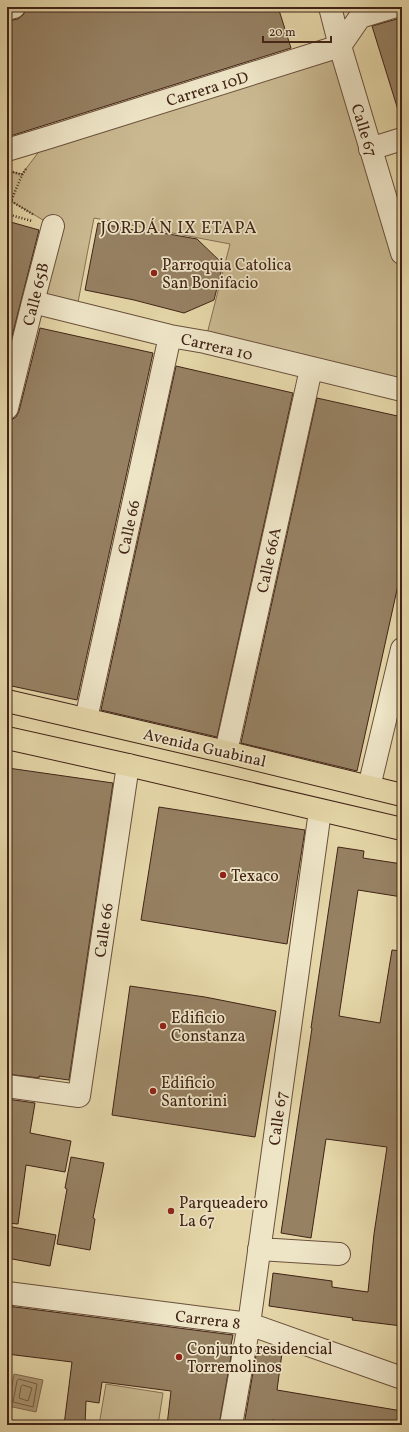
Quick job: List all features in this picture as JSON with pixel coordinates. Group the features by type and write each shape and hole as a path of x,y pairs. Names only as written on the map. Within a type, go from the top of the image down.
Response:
{"main road":[{"name":"Avenida Guabinal","path":"7,701 402,795"},
{"path":"7,738 402,829"}],"street":[{"path":"7,9 14,7"},
{"name":"Calle 67","path":"330,7 370,149 402,253"},
{"path":"340,46 360,18 394,7"},
{"name":"Carrera 10D","path":"7,150 340,46"},
{"path":"370,149 402,139"},
{"name":"Calle 65B","path":"7,408 32,302 53,226"},
{"name":"Carrera 10","path":"32,302 402,390"},
{"name":"Calle 66","path":"86,719 170,336"},
{"name":"Calle 66A","path":"226,752 311,369"},
{"path":"368,787 402,649"},
{"name":"Calle 66","path":"7,1086 79,1096 128,765"},
{"name":"Calle 67","path":"231,1425 249,1324 320,811"},
{"path":"259,1248 339,1254"},
{"name":"Carrera 8","path":"7,1292 249,1324 402,1378"}],"path":[{"path":"7,207 22,175 27,168"},
{"path":"10,201 53,226"}],"shaded area":[{"path":"340,46 402,253 402,390 205,342 230,244 94,218 76,313 33,302 53,226 11,201 7,207 7,171 22,174 50,137"},
{"path":"106,1384 163,1393 158,1425 99,1425"}],"water":[{"path":"14,1374 43,1380 36,1412 8,1406"}],"building":[{"path":"34,7 278,7 291,48 7,137 7,21 18,19 23,15 26,9"},
{"path":"402,16 402,109 398,110 372,26 397,19"},
{"path":"7,221 39,230 7,356"},
{"name":"Parroquia Catolica San Bonifacio","path":"98,223 154,234 157,232 197,239 223,264 214,300 184,313 134,300 85,290"},
{"path":"40,328 153,353 77,700 7,685 7,420 11,420 16,417 19,411"},
{"path":"176,366 293,393 217,737 101,710"},
{"path":"317,398 402,417 402,567 357,771 241,743"},
{"path":"8,768 113,783 69,1080 7,1074"},
{"name":"Texaco","path":"159,807 305,830 287,944 141,920"},
{"path":"338,847 364,851 363,858 402,864 402,897 358,890 339,1016 380,1023 392,950 402,951 402,1326 352,1320 353,1318 269,1306 273,1273 332,1281 332,1287 368,1292 374,1234 387,1147 326,1139 311,1238 281,1233"},
{"path":"130,986 205,997 276,1011 255,1137 112,1115"},
{"path":"7,1099 35,1103 30,1133 71,1141 65,1172 26,1165 18,1224 7,1223"},
{"path":"71,1157 104,1163 93,1218 95,1219 90,1250 57,1244"},
{"path":"7,1226 56,1235 50,1266 7,1258"},
{"path":"7,1306 233,1335 231,1345 233,1345 219,1425 167,1425 171,1391 102,1382 99,1403 86,1401 85,1425 64,1425 72,1362 7,1354"},
{"path":"257,1349 282,1353 277,1390 402,1411 402,1425 299,1425 272,1420 272,1425 244,1425"}],"place":[{"name":"Parroquia Catolica San Bonifacio","path":"154,273"},
{"name":"Texaco","path":"223,875"},
{"name":"Edificio Constanza","path":"163,1026"},
{"name":"Edificio Santorini","path":"153,1091"},
{"name":"Parqueadero La 67","path":"171,1211"},
{"name":"Conjunto residencial Torremolinos","path":"179,1357"}],"district":[{"name":"JORDÁN IX ETAPA","path":"179,227"}]}
